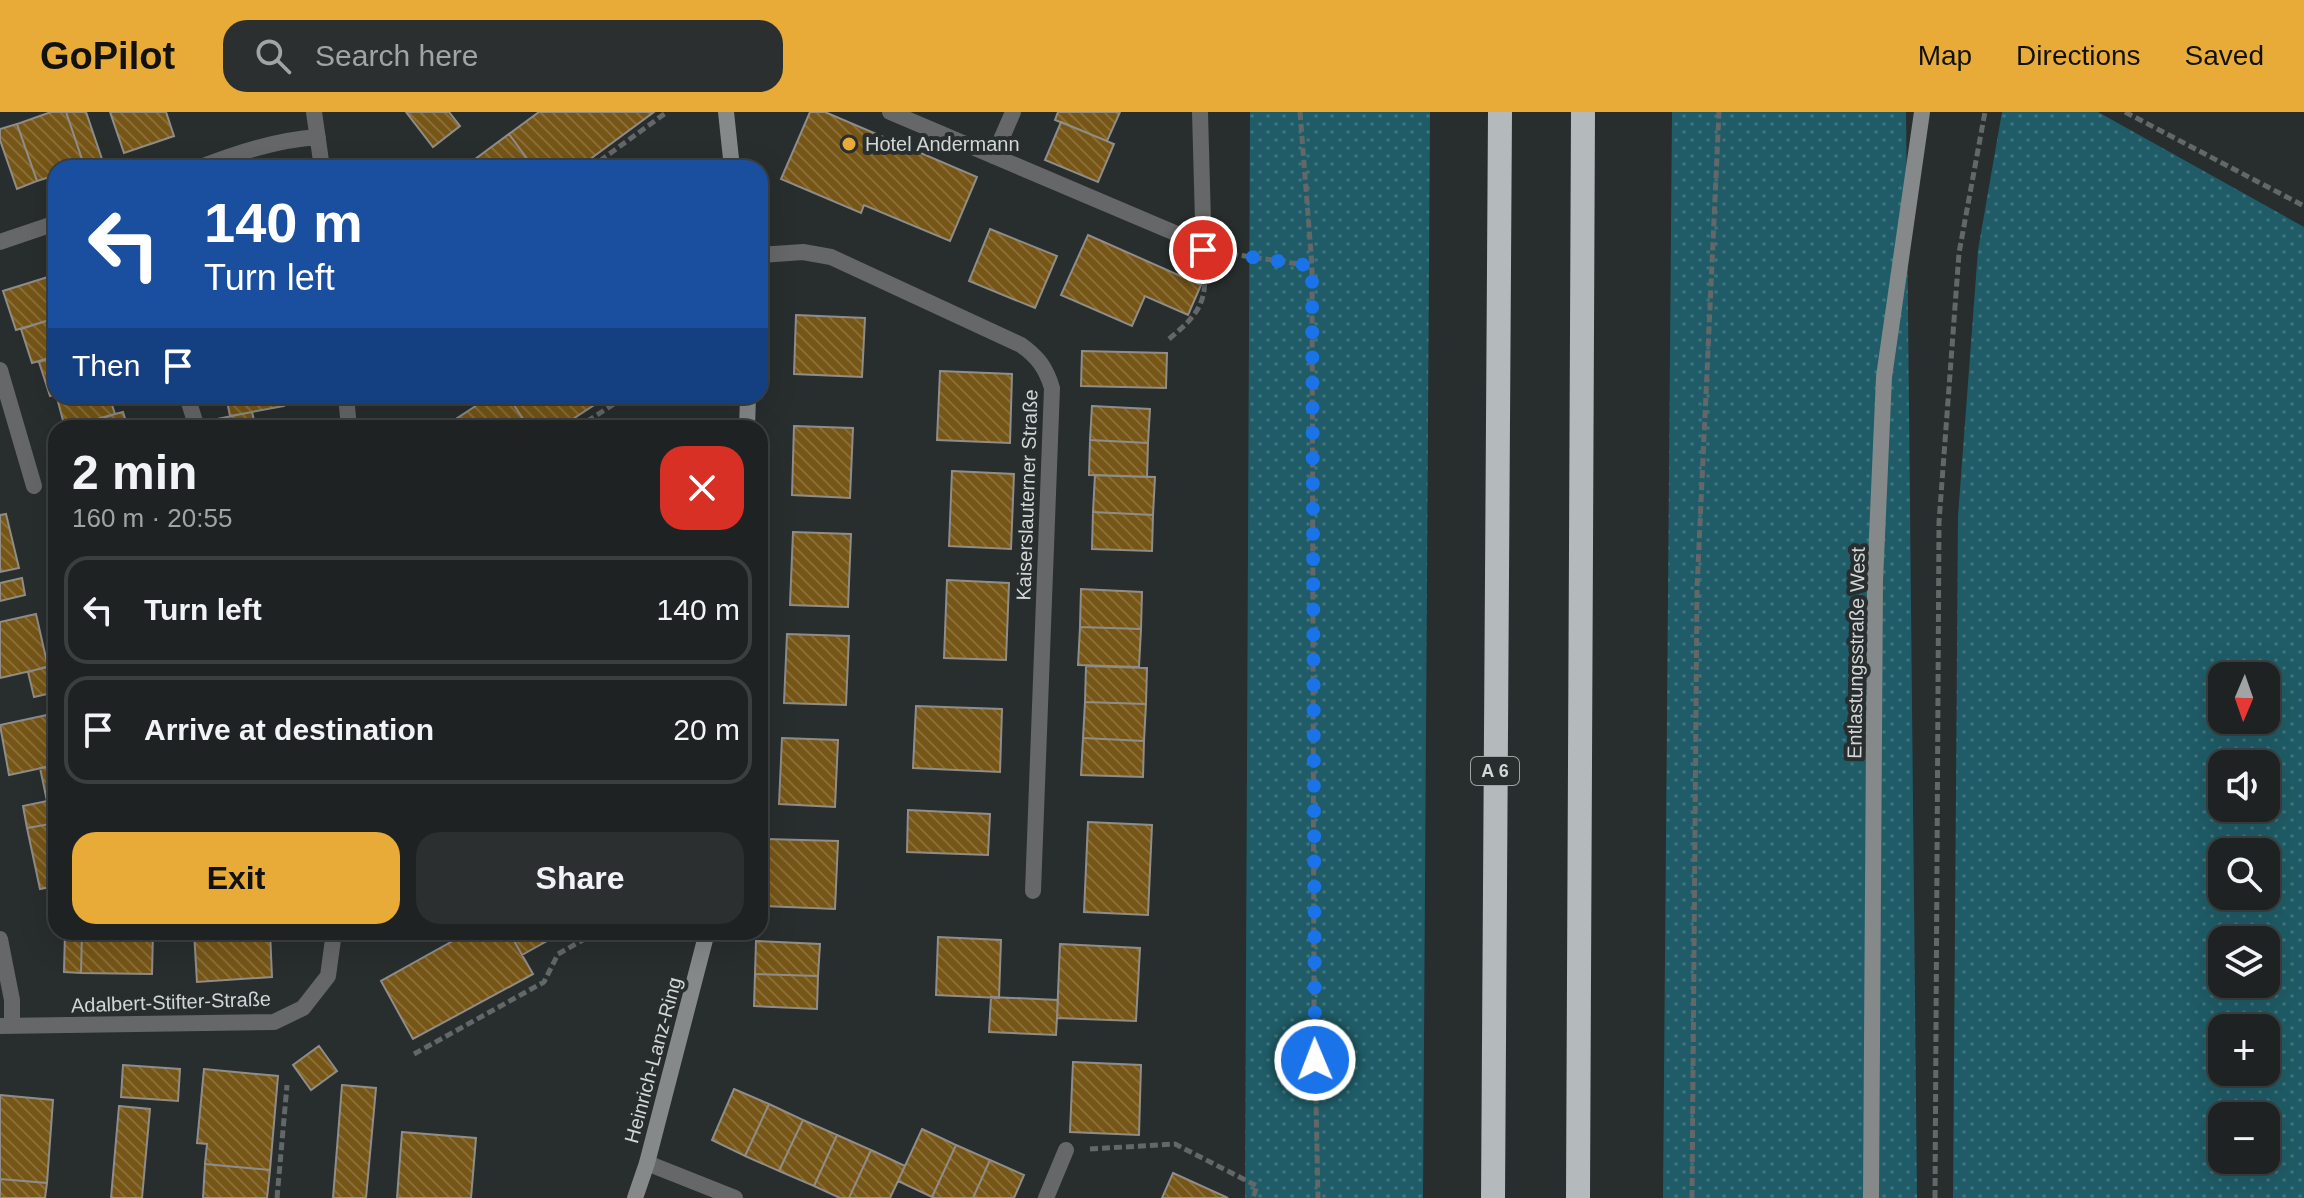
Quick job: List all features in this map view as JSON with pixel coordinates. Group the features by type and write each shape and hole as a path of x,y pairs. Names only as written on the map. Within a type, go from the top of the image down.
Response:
{"highway":[{"name":"A 6","path":"1493,1198 1500,112"},
{"path":"1578,1198 1583,112"}],"main road":[{"path":"726,112 731,160"},
{"name":"Entlastungsstraße West","path":"1871,1198 1875,581 1884,377 1922,112"},
{"name":"Heinrich-Lanz-Ring","path":"635,1198 647,1163 705,940"}],"street":[{"path":"314,112 321,160"},
{"path":"890,112 1182,236 1198,236 1203,222 1200,112"},
{"path":"994,156 1013,112"},
{"path":"221,160 293,139 318,137"},
{"path":"0,242 48,226"},
{"name":"Kaiserslauterner Straße","path":"768,254 803,252 831,257 1021,345 1037,357 1047,371 1052,388 1033,891"},
{"path":"0,370 34,486"},
{"path":"0,939 12,1000 6,1025"},
{"name":"Adalbert-Stifter-Straße","path":"6,1025 274,1022 303,1008 328,976 333,940"},
{"path":"1046,1198 1066,1150"},
{"path":"647,1163 735,1198"}],"path":[{"path":"601,160 667,112"},
{"path":"1300,112 1312,266 1313,989 1318,1198"},
{"path":"1692,1198 1697,589 1719,112"},
{"path":"1935,1198 1939,522 1959,253 1985,112"},
{"path":"2125,112 2304,206"},
{"path":"1169,339 1192,319 1207,287 1203,250 1312,266"},
{"path":"589,420 614,404"},
{"path":"414,1054 544,982 558,954 583,940"},
{"path":"277,1198 287,1085"},
{"path":"1066,1150 1175,1144 1257,1186 1253,1198"}],"shaded area":[{"path":"1250,112 1430,112 1423,1198 1245,1198"},
{"path":"1672,112 1906,112 1917,1198 1663,1198"},
{"path":"2002,112 2098,112 2304,227 2304,1198 1953,1198 1958,516 1978,250"}],"building":[{"path":"51,112 66,112 82,160 48,160 48,178 37,181 17,124"},
{"path":"66,112 86,112 102,159 82,160"},
{"path":"110,112 166,112 174,136 124,153"},
{"path":"406,112 449,112 460,126 433,147"},
{"path":"539,112 654,112 589,160 528,160 509,134"},
{"name":"Hotel Andermann","path":"810,112 825,112 977,177 950,241 864,205 861,213 781,179"},
{"path":"1058,112 1120,112 1107,141 1055,120"},
{"path":"1061,122 1114,144 1098,182 1045,160"},
{"path":"17,124 37,181 17,189 0,140 0,129"},
{"path":"509,134 528,160 474,160"},
{"path":"990,229 1057,256 1035,308 969,281"},
{"path":"1088,235 1201,285 1188,315 1145,296 1132,326 1061,295"},
{"path":"48,277 48,320 16,330 3,291"},
{"path":"796,315 865,318 862,377 794,374"},
{"path":"48,321 48,358 32,363 21,329"},
{"path":"1082,351 1167,353 1166,388 1081,386"},
{"path":"48,359 48,390 39,362"},
{"path":"940,371 1012,374 1010,443 937,440"},
{"path":"59,404 112,404 115,414 94,420 63,420"},
{"path":"228,404 284,404 284,406 230,416"},
{"path":"479,404 513,404 524,420 454,420"},
{"path":"513,404 596,404 571,420 524,420"},
{"path":"1092,406 1150,409 1148,443 1090,440"},
{"path":"123,412 126,420 97,420"},
{"path":"252,412 254,420 217,420"},
{"path":"794,426 853,428 850,498 792,495"},
{"path":"1090,440 1148,443 1147,477 1089,475"},
{"path":"952,471 1014,474 1011,549 949,546"},
{"path":"1095,475 1155,477 1153,515 1093,512"},
{"path":"1093,512 1153,515 1152,551 1092,549"},
{"path":"6,514 19,568 0,572 0,515"},
{"path":"793,532 851,534 848,607 790,605"},
{"path":"22,578 25,595 0,601 0,583"},
{"path":"947,580 1009,583 1006,660 944,658"},
{"path":"1081,589 1142,592 1141,629 1080,627"},
{"path":"36,614 48,667 0,678 0,622"},
{"path":"1080,627 1141,629 1139,667 1078,665"},
{"path":"787,634 849,636 846,705 784,703"},
{"path":"48,666 48,694 34,697 28,672"},
{"path":"1086,666 1147,668 1146,704 1085,702"},
{"path":"1085,702 1146,704 1144,741 1083,738"},
{"path":"916,706 1002,709 1000,772 913,768"},
{"path":"48,715 48,767 9,775 0,725"},
{"path":"782,738 838,740 835,807 779,804"},
{"path":"1083,738 1144,741 1143,777 1081,775"},
{"path":"48,766 48,801 47,801 40,768"},
{"path":"48,801 48,824 27,828 23,806"},
{"path":"908,810 990,814 988,855 907,852"},
{"path":"1088,822 1152,825 1148,915 1084,912"},
{"path":"48,824 48,888 40,889 27,828"},
{"path":"768,839 838,841 835,909 768,906"},
{"path":"938,937 1001,940 999,998 936,995"},
{"path":"65,940 82,940 81,973 64,972"},
{"path":"82,940 153,940 152,974 81,973"},
{"path":"194,940 270,940 272,977 197,982"},
{"path":"455,940 514,940 533,974 413,1039 381,981"},
{"path":"514,940 549,940 522,955"},
{"path":"756,941 820,944 818,976 755,974"},
{"path":"1060,944 1140,948 1136,1021 1057,1018"},
{"path":"755,974 818,976 817,1009 754,1006"},
{"path":"991,997 1058,1000 1056,1035 989,1032"},
{"path":"319,1046 337,1071 311,1090 293,1065"},
{"path":"1073,1062 1141,1065 1139,1135 1070,1132"},
{"path":"123,1065 180,1069 178,1101 121,1097"},
{"path":"204,1069 278,1076 270,1170 205,1164 207,1144 197,1143"},
{"path":"342,1085 376,1088 366,1198 333,1198"},
{"path":"734,1089 769,1104 745,1156 712,1140"},
{"path":"0,1095 53,1100 47,1183 0,1179"},
{"path":"769,1104 803,1120 779,1171 745,1156"},
{"path":"119,1106 150,1109 142,1198 111,1198"},
{"path":"803,1120 837,1135 814,1186 779,1171"},
{"path":"922,1129 956,1145 932,1197 898,1181"},
{"path":"402,1132 476,1138 471,1198 397,1198"},
{"path":"837,1135 871,1150 849,1198 840,1198 814,1186"},
{"path":"956,1145 990,1160 973,1198 932,1197"},
{"path":"871,1150 905,1166 890,1198 849,1198"},
{"path":"990,1160 1024,1175 1014,1198 973,1198"},
{"path":"205,1164 270,1170 267,1198 203,1198"},
{"path":"1173,1173 1228,1198 1162,1198"},
{"path":"0,1179 47,1183 45,1198 0,1198"}],"place":[{"name":"Hotel Andermann","path":"849,144"}],"route":[{"path":"1203,250 1312,266 1315,1060"}]}
